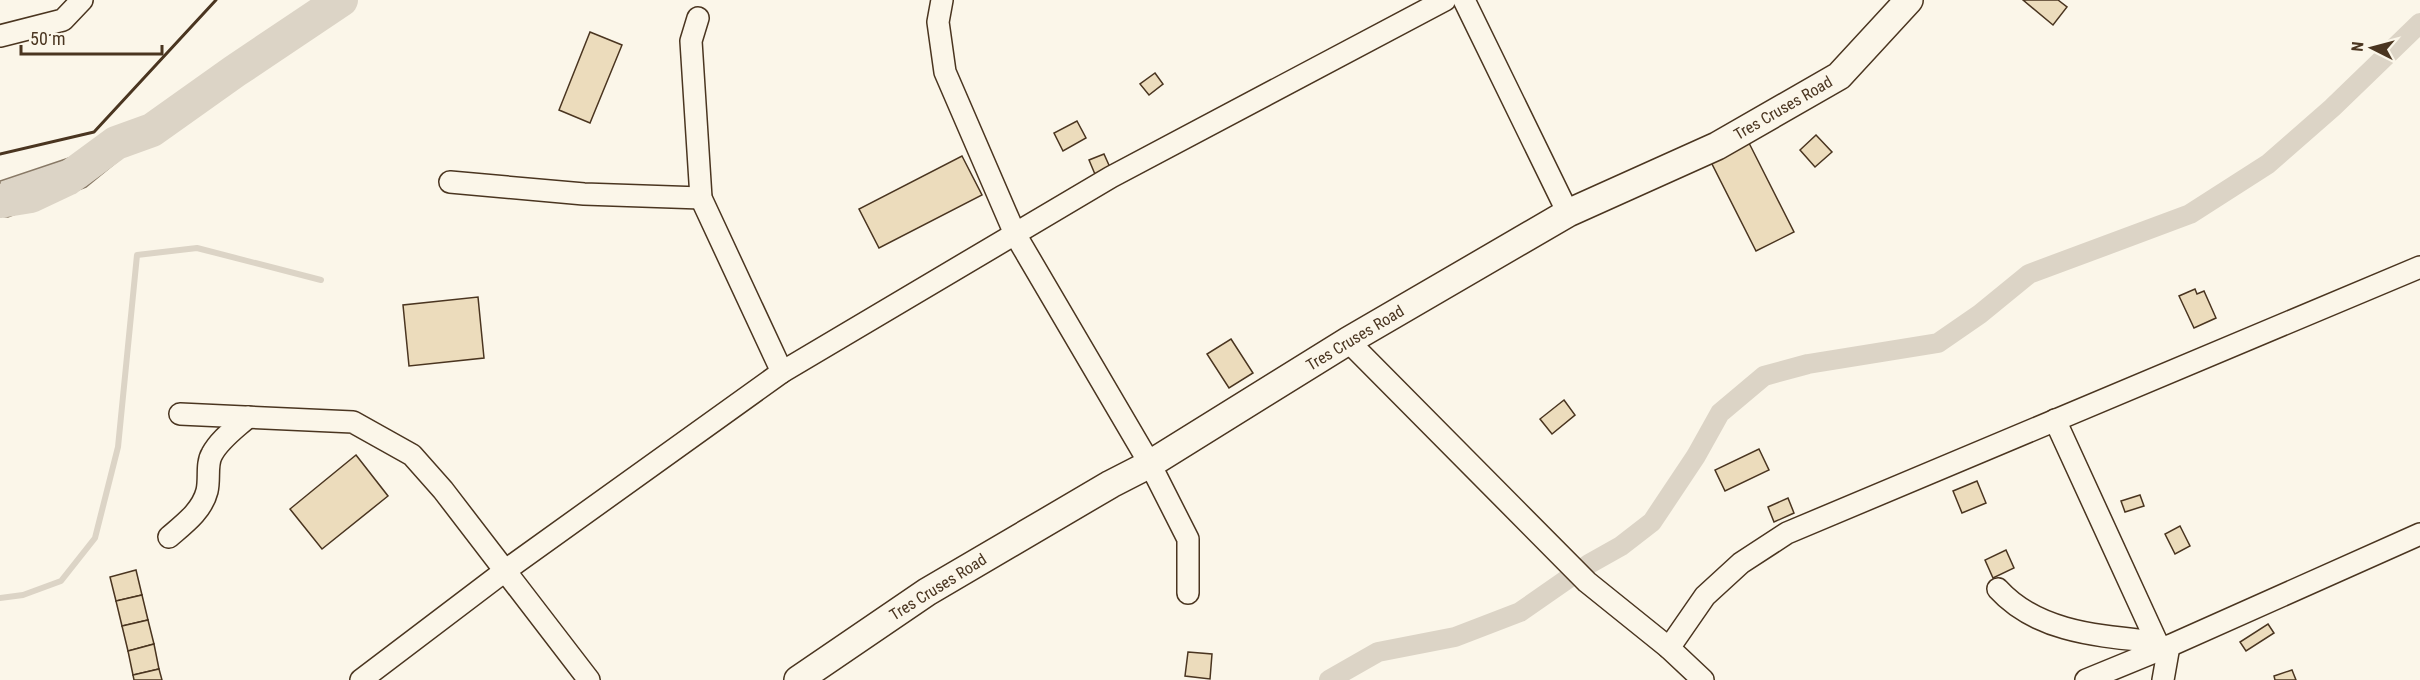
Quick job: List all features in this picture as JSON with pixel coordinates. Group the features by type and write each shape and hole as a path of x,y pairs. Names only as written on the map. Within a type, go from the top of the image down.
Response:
{"main road":[{"name":"Tres Cruses Road","path":"810,677 927,592 1150,464 1348,341 1568,213 1718,146 1839,76 1909,0"}],"street":[{"path":"0,36 63,20 82,0"},
{"path":"942,0 938,22 945,72 1015,234 1150,464 1188,539 1188,593"},
{"path":"361,680 506,570 782,372 1111,177 1445,0"},
{"path":"1464,0 1568,213"},
{"path":"698,18 691,41 701,198 782,372"},
{"path":"450,183 584,194 701,198"},
{"path":"1669,648 1705,596 1741,563 1787,534 2420,267"},
{"path":"1348,341 1587,582 1669,648 1703,680"},
{"path":"180,414 353,422 412,455 443,490 506,570 589,680"},
{"path":"169,537 194,516 202,504 207,490 210,456 248,417"},
{"path":"2055,420 2162,646 2163,680"},
{"path":"2086,680 2420,534"},
{"path":"1998,589 2011,603 2036,618 2064,629 2162,646"}],"shaded area":[{"path":"343,0 213,99 129,152 86,187 8,217 0,216 0,181 152,130"}],"building":[{"path":"2023,0 2058,0 2067,7 2053,25"},
{"path":"590,32 622,45 590,123 559,110"},
{"path":"1155,73 1163,84 1149,95 1140,84"},
{"path":"1077,121 1086,138 1063,151 1054,133"},
{"path":"1816,135 1832,152 1815,167 1800,150"},
{"path":"1749,143 1794,232 1756,251 1711,162"},
{"path":"1104,154 1112,172 1097,179 1089,160"},
{"path":"962,156 982,195 879,248 859,209"},
{"path":"2195,289 2197,294 2204,291 2216,318 2194,328 2179,296"},
{"path":"478,297 484,358 409,366 403,305"},
{"path":"1231,339 1253,373 1229,388 1207,354"},
{"path":"1564,400 1575,415 1552,434 1540,419"},
{"path":"1759,449 1769,470 1725,491 1715,470"},
{"path":"356,455 388,496 322,549 290,509"},
{"path":"1977,481 1986,503 1962,513 1953,491"},
{"path":"2140,495 2144,506 2125,512 2121,501"},
{"path":"1788,498 1794,513 1774,522 1768,507"},
{"path":"2180,526 2190,546 2175,554 2165,534"},
{"path":"2006,550 2014,568 1993,578 1985,560"},
{"path":"136,570 142,595 116,601 110,577"},
{"path":"142,595 148,620 122,626 116,601"},
{"path":"148,620 154,644 128,651 122,626"},
{"path":"2268,624 2274,633 2246,651 2240,642"},
{"path":"154,644 159,669 133,675 128,651"},
{"path":"1188,652 1212,654 1210,679 1185,676"},
{"path":"159,669 162,680 134,680 133,675"},
{"path":"2292,670 2296,680 2275,680 2274,676"}],"waterway":[{"path":"0,201 31,196 67,179 116,143 152,130 341,0"},
{"path":"1329,680 1378,652 1455,637 1520,612 1589,564 1621,546 1652,522 1696,456 1720,413 1764,376 1808,364 1938,343 1980,314 2029,274 2190,214 2268,164 2332,108 2420,23"},
{"path":"0,598 23,595 61,581 95,538 118,447 137,255 197,248 321,280"}],"wall":[{"path":"0,154 94,132 216,0"}]}
